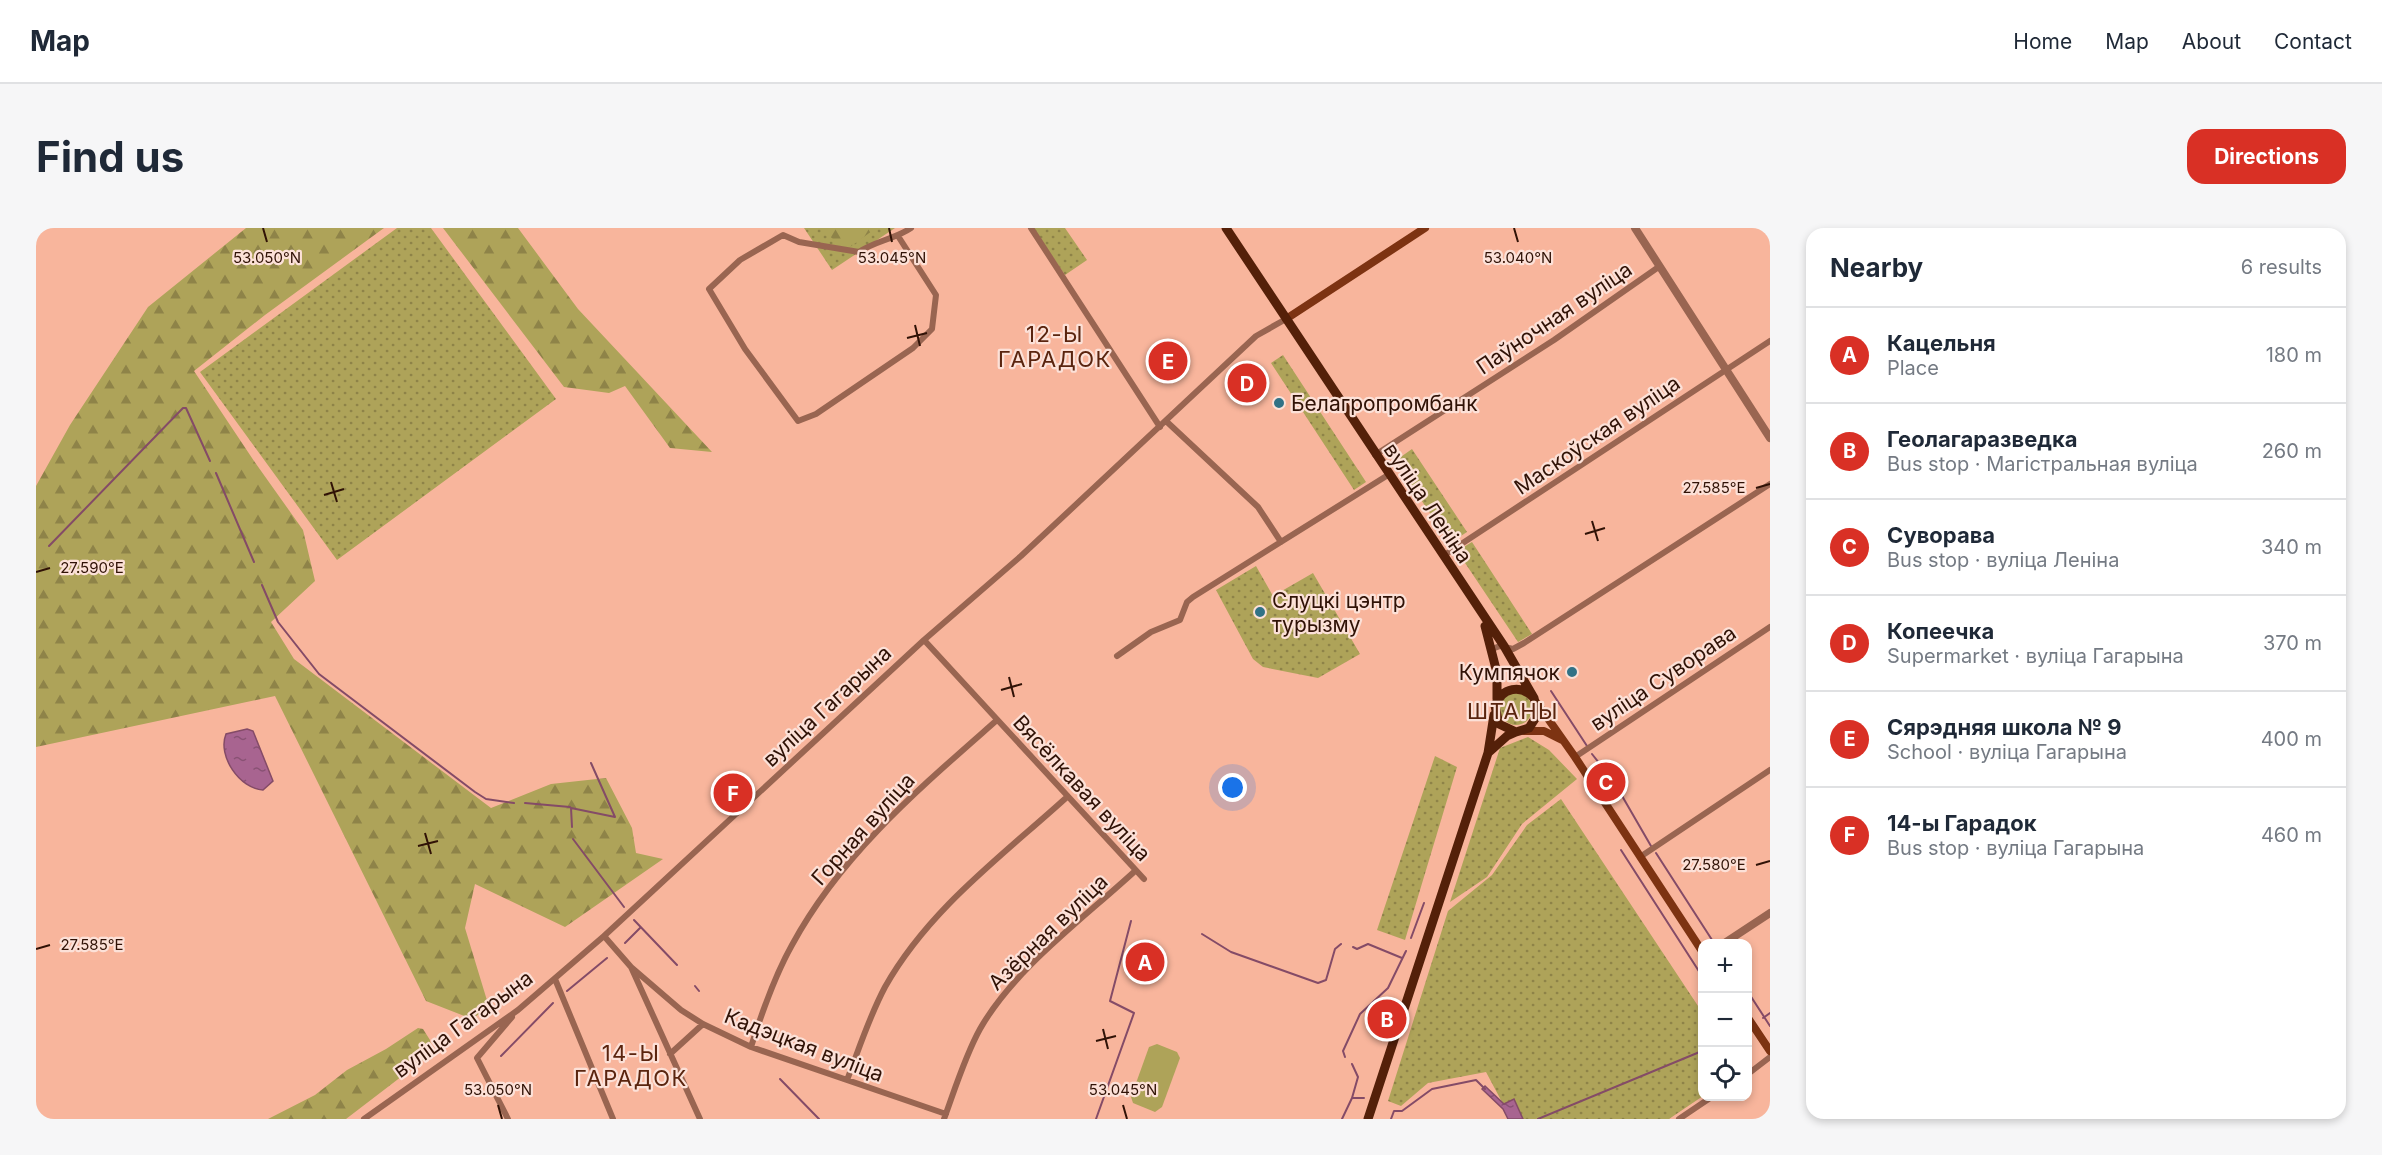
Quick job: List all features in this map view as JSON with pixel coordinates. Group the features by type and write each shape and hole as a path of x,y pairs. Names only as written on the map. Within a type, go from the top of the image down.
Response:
{"main road":[{"name":"вуліца Леніна","path":"1226,228 1483,618 1504,646 1535,701 1565,742 1698,945"},
{"name":"вуліца Гагарына","path":"1286,319 1425,228"},
{"name":"вуліца Леніна","path":"1483,618 1492,649 1497,699"},
{"path":"1368,1119 1488,753 1497,699 1515,688 1529,693 1535,701 1536,720 1520,732"},
{"path":"1494,712 1504,728 1520,732"},
{"path":"1488,753 1506,736 1520,732 1544,731 1565,742"},
{"path":"1752,1024 1770,1051"}],"street":[{"path":"898,237 936,295 932,329 913,348 816,414 798,421 745,349 709,289 740,260 783,235 799,242 859,252 869,246 898,237 911,228"},
{"path":"1031,228 1160,427"},
{"path":"1635,228 1770,438"},
{"name":"Паўночная вуліца","path":"1375,455 1554,340 1660,266"},
{"name":"вуліца Гагарына","path":"364,1119 518,1010 555,979 924,640 1021,556 1256,336 1286,319"},
{"name":"Маскоўская вуліца","path":"1442,556 1770,341"},
{"path":"1166,421 1258,507 1281,542"},
{"path":"1117,656 1151,632 1180,620 1186,602 1193,597 1388,475"},
{"path":"1492,649 1504,646 1513,649 1524,643 1770,484"},
{"name":"вуліца Суворава","path":"1575,757 1770,627"},
{"name":"Вясёлкавая вуліца","path":"924,640 1144,879"},
{"name":"Горная вуліца","path":"751,1047 772,985 792,945 832,885 907,800 997,720"},
{"path":"1640,857 1770,770"},
{"path":"847,1080 868,1022 886,986 932,921 970,883 1067,797"},
{"name":"Азёрная вуліца","path":"945,1116 973,1045 992,1010 1046,952 1136,871"},
{"path":"1731,939 1770,913"},
{"path":"604,936 631,968 699,1119"},
{"name":"Кадэцкая вуліца","path":"631,968 654,989 703,1024 751,1047 945,1116"},
{"path":"555,979 613,1119"},
{"path":"508,1119 477,1058 518,1010"},
{"path":"670,1054 703,1024"},
{"path":"1752,1071 1770,1057"},
{"path":"1679,1119 1706,1101"}],"green space":[{"path":"246,228 384,228 265,315 194,371 303,530 315,581 271,622 294,659 491,808 551,784 606,778 632,828 636,853 663,859 565,927 475,884 465,928 489,1007 472,1019 426,1001 275,696 36,747 36,486 70,425 148,307"},
{"path":"397,228 431,228 556,399 337,560 200,372"},
{"path":"443,228 518,228 578,309 712,452 670,448 625,386 609,393 564,387"},
{"path":"804,228 895,228 832,270"},
{"path":"820,228 876,228 846,250"},
{"path":"1033,228 1065,228 1087,260 1065,275"},
{"path":"1283,355 1366,482 1354,490 1271,363"},
{"path":"1412,449 1467,532 1450,543 1395,461"},
{"path":"1472,542 1532,634 1518,642 1457,551"},
{"path":"1256,566 1273,596 1313,573 1360,654 1318,678 1263,667 1253,659 1216,590"},
{"path":"1516,693 1527,698 1532,709 1527,720 1516,725 1505,720 1500,709 1505,698"},
{"path":"1528,737 1549,750 1577,779 1522,824 1487,877 1450,902 1500,748"},
{"path":"1435,756 1457,767 1405,940 1377,930"},
{"path":"1561,799 1698,1006 1698,1099 1669,1119 1511,1119 1486,1072 1428,1083 1401,1106 1388,1101 1448,911 1492,875 1527,825"},
{"path":"418,1028 423,1029 430,1040 432,1051 346,1119 268,1119 315,1095 347,1070"},
{"path":"1157,1044 1177,1052 1180,1058 1162,1107 1155,1112 1133,1103 1131,1097 1149,1047"}],"water":[{"path":"247,729 253,731 273,781 263,790 246,784 239,778 232,770 225,752 226,734"},
{"path":"1485,1086 1504,1104 1514,1099 1523,1119 1508,1119 1503,1109 1482,1089"}],"waterway":[{"path":"49,546 183,408 186,408 210,461"},
{"path":"216,473 254,562"},
{"path":"262,585 278,622 319,674 475,792 486,799 514,803"},
{"path":"1551,691 1587,746"},
{"path":"1592,754 1614,782 1651,846"},
{"path":"572,827 571,808 615,817 591,763"},
{"path":"525,803 570,807"},
{"path":"573,839 624,907"},
{"path":"1621,850 1698,970"},
{"path":"1656,853 1711,939"},
{"path":"1411,938 1424,903"},
{"path":"634,920 677,965"},
{"path":"1096,1119 1134,1013 1110,1001 1131,921"},
{"path":"625,943 640,928"},
{"path":"1202,934 1231,952 1318,983 1326,980 1335,949 1341,944"},
{"path":"1353,947 1357,949 1368,944 1402,958"},
{"path":"1345,1057 1343,1051 1360,1014 1388,988 1406,951"},
{"path":"567,991 607,958"},
{"path":"695,986 699,991"},
{"path":"1749,993 1770,1026"},
{"path":"501,1056 553,1003"},
{"path":"1763,1018 1770,1013"},
{"path":"1538,1119 1698,1053"},
{"path":"1352,1064 1358,1077 1352,1098"},
{"path":"780,1079 819,1119"},
{"path":"1391,1119 1394,1111 1402,1111 1432,1089 1476,1080 1485,1089"},
{"path":"1342,1119 1352,1098 1364,1098"}],"place":[{"name":"Сярэдняя школа № 9","path":"1168,361"},
{"name":"Копеечка","path":"1247,383"},
{"name":"Белагропромбанк","path":"1279,403"},
{"name":"Слуцкі цэнтр турызму","path":"1260,612"},
{"name":"Кумпячок","path":"1572,672"},
{"name":"Суворава","path":"1606,782"},
{"name":"14-ы Гарадок","path":"733,793"},
{"name":"Кацельня","path":"1145,962"},
{"name":"Геолагаразведка","path":"1387,1019"}],"district":[{"name":"12-Ы ГАРАДОК","path":"1055,346"},
{"name":"ШТАНЫ","path":"1513,711"},
{"name":"14-Ы ГАРАДОК","path":"631,1066"}]}
